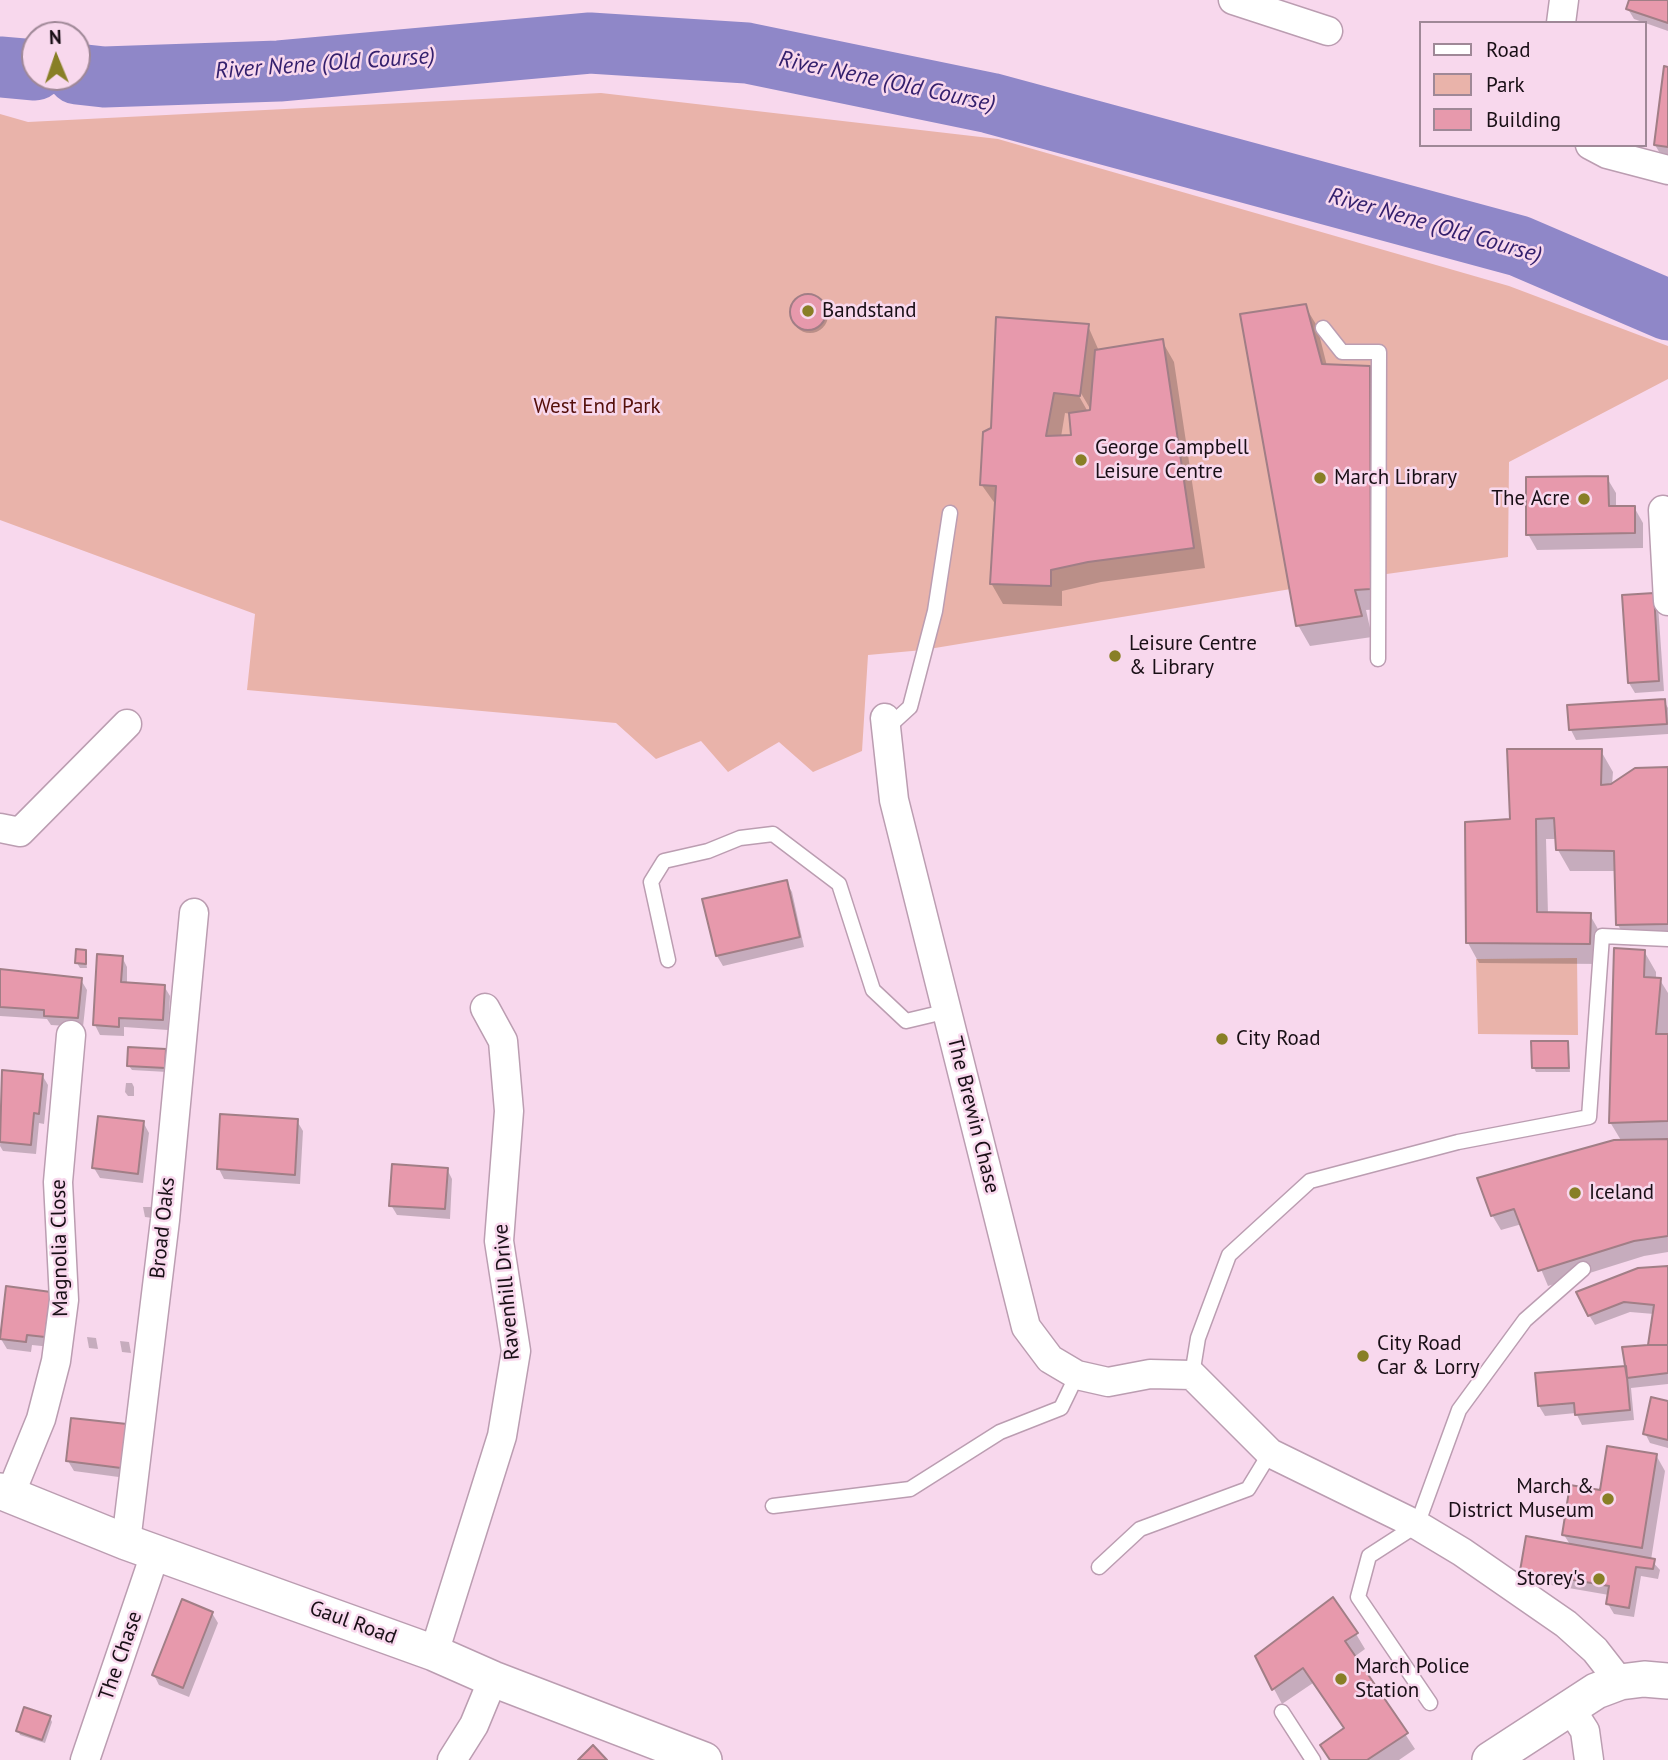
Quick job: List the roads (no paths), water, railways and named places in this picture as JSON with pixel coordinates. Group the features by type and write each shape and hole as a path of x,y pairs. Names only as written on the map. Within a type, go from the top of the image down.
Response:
{"street":[{"path":"1233,0 1328,32"},
{"path":"1561,21 1564,0"},
{"path":"1593,147 1607,155 1668,170"},
{"path":"1663,510 1668,601"},
{"path":"0,828 20,831 127,724"},
{"name":"The Brewin Chase","path":"886,724 894,800 1026,1327 1050,1359 1077,1375 1108,1382 1150,1374 1192,1375"},
{"name":"Broad Oaks","path":"141,1547 165,1220 194,913"},
{"name":"Ravenhill Drive","path":"434,1653 502,1436 516,1351 499,1241 509,1111 503,1041 485,1008"},
{"name":"Magnolia Close","path":"5,1493 41,1419 56,1361 63,1312 58,1182 71,1035"},
{"path":"1192,1375 1270,1453 1417,1525 1566,1624 1595,1650 1620,1682"},
{"name":"Gaul Road","path":"5,1493 141,1547 434,1653 493,1679 704,1760"},
{"name":"The Chase","path":"85,1760 141,1547"},
{"path":"452,1760 474,1725 493,1679"},
{"path":"1490,1760 1569,1706 1620,1682 1644,1679 1668,1681"},
{"path":"1569,1706 1585,1731 1589,1760"}],"lane":[{"path":"1323,328 1342,352 1379,352 1378,659"},
{"path":"886,724 910,707 935,611 950,513"},
{"path":"668,960 651,882 664,861 708,851 740,838 773,834 839,884 873,990 906,1021 948,1011"},
{"path":"1192,1375 1198,1338 1230,1255 1310,1181 1458,1142 1589,1116 1602,936 1668,939"},
{"path":"1430,1703 1358,1597 1369,1556 1417,1525 1459,1410 1525,1320 1583,1269"},
{"path":"773,1506 911,1489 1000,1432 1061,1408 1077,1375"},
{"path":"1099,1567 1140,1529 1248,1489 1270,1453"},
{"path":"1282,1712 1313,1760"}],"waterway":[{"name":"River Nene (Old Course)","path":"91,76 279,71 590,43 747,53 990,103 1519,246 1668,310"},
{"name":"River Nene (Old Course)","path":"0,67 21,69"}],"place":[{"name":"Bandstand","path":"808,311"},
{"name":"George Campbell Leisure Centre","path":"1081,460"},
{"name":"March Library","path":"1320,478"},
{"name":"The Acre","path":"1584,499"},
{"name":"Leisure Centre & Library","path":"1115,656"},
{"name":"City Road","path":"1222,1039"},
{"name":"Iceland","path":"1575,1193"},
{"name":"City Road Car & Lorry","path":"1363,1356"},
{"name":"March & District Museum","path":"1608,1499"},
{"name":"Storey's","path":"1599,1579"},
{"name":"March Police Station","path":"1341,1679"}],"park label":[{"name":"West End Park","path":"597,407"}]}
